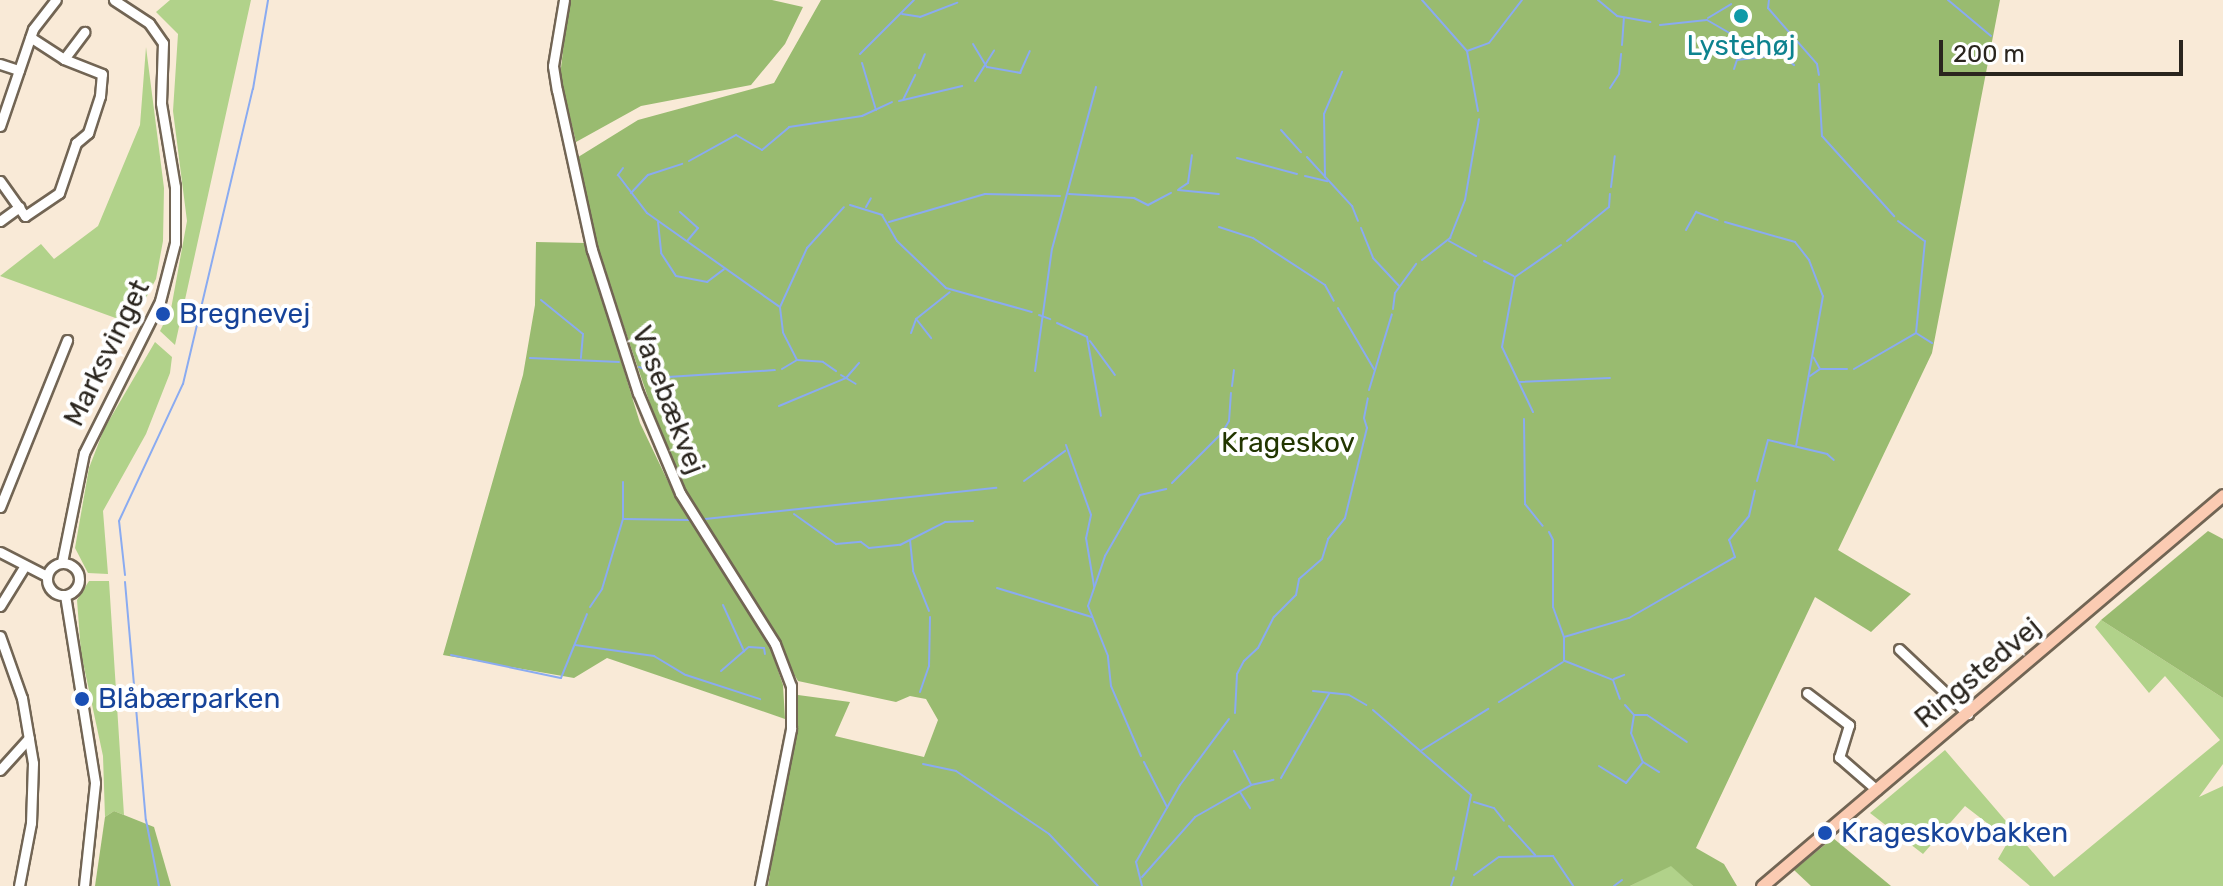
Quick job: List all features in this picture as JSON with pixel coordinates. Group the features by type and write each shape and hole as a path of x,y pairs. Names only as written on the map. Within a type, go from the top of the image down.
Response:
{"main road":[{"name":"Ringstedvej","path":"1762,886 2223,495"}],"street":[{"path":"0,126 30,37 56,0"},
{"name":"Marksvinget","path":"62,562 84,453 160,301 175,243 175,187 161,103 164,49 149,23 114,0"},
{"name":"Vasebækvej","path":"564,0 553,66 557,90 592,250 638,393 680,493 775,644 791,686 791,729 760,886"},
{"path":"64,59 84,32"},
{"path":"0,181 25,216 59,193 76,143 88,133 100,96 102,74 64,59 30,37"},
{"path":"0,64 19,70"},
{"path":"0,221 19,207"},
{"path":"0,507 67,340"},
{"path":"0,552 24,567 47,576"},
{"path":"47,576 62,562 76,568 80,577 77,587 65,595"},
{"path":"0,606 24,567"},
{"path":"47,576 51,590 65,595"},
{"path":"65,595 95,783 84,886"},
{"path":"0,636 29,738 31,823 19,886"},
{"path":"1899,649 1968,714"},
{"path":"1807,693 1849,725 1839,757 1877,790"},
{"path":"0,770 29,738"}],"green space":[{"path":"170,0 251,0 175,345 160,331 171,309 187,221 173,111 178,34 156,12"},
{"path":"569,0 772,0 803,7 785,44 751,85 641,106 576,142 560,76"},
{"name":"Krageskov","path":"821,0 2000,0 1932,353 1838,550 1911,594 1871,632 1815,597 1696,848 1724,864 1737,886 1693,886 1671,866 1630,886 768,886 798,695 850,702 835,736 924,757 938,720 926,699 910,696 896,702 798,681 683,487 662,439 596,244 575,159 638,120 774,83"},
{"path":"146,47 164,188 163,241 156,279 132,324 0,276 41,244 54,259 98,226 140,125"},
{"path":"536,242 585,243 640,423 673,492 770,647 783,685 785,719 607,658 574,678 443,655 523,375 535,305"},
{"path":"155,342 172,357 170,373 146,434 103,511 108,574 88,573 75,548 89,468 104,429"},
{"path":"2208,531 2223,539 2223,698 2101,620"},
{"path":"89,581 109,581 124,815 114,811 105,817 103,756 81,653 77,600"},
{"path":"2101,620 2223,698 2223,764 2199,797 2223,786 2223,886 2030,886 1998,859 2009,840 1965,806 1923,854 1870,813 1945,750 2054,877 2220,740 2165,676 2149,693 2095,627"},
{"path":"114,811 154,827 171,886 95,886 105,817"},
{"path":"1833,838 1891,886 1811,886 1794,870"},
{"path":"1671,865 1693,886 1630,886"}],"waterway":[{"path":"125,575 119,521 183,384 253,89 268,0"},
{"path":"860,54 914,0"},
{"path":"1422,0 1467,51 1478,111"},
{"path":"1467,51 1489,43 1522,0"},
{"path":"1598,0 1617,16 1650,22"},
{"path":"1769,0 1768,8 1817,64 1819,75"},
{"path":"1948,0 1991,36"},
{"path":"902,14 920,17 957,3"},
{"path":"1708,18 1731,4"},
{"path":"1622,45 1624,18"},
{"path":"1660,25 1707,20 1731,34"},
{"path":"1734,69 1737,60 1771,56 1791,34"},
{"path":"973,44 987,67 1020,73 1030,51"},
{"path":"975,81 994,51"},
{"path":"1776,51 1794,65"},
{"path":"919,68 925,54"},
{"path":"1610,88 1619,74 1621,54"},
{"path":"862,63 876,110"},
{"path":"1325,177 1324,114 1342,72"},
{"path":"903,100 915,75"},
{"path":"1819,84 1822,136 1894,216"},
{"path":"899,101 962,86"},
{"path":"1035,371 1052,249 1096,87"},
{"path":"689,161 736,135 762,150 789,127 862,116 892,102"},
{"path":"1422,260 1450,238 1465,200 1479,119"},
{"path":"1281,130 1301,152"},
{"path":"1179,189 1188,183 1192,155"},
{"path":"1611,187 1615,156"},
{"path":"1307,157 1352,206 1358,221"},
{"path":"1237,158 1297,174"},
{"path":"631,193 648,175 682,164"},
{"path":"623,168 618,175 647,213 780,307"},
{"path":"1305,176 1327,181"},
{"path":"1178,190 1219,194"},
{"path":"1069,194 1134,198 1148,205 1171,193"},
{"path":"889,222 985,194 1060,196"},
{"path":"1567,241 1609,207 1610,194"},
{"path":"866,207 871,198"},
{"path":"850,205 882,215 897,241 946,288 1032,312"},
{"path":"782,369 797,360 783,332 780,307 807,248 844,207"},
{"path":"680,212 698,228 688,240"},
{"path":"1686,230 1696,212 1718,220"},
{"path":"1898,221 1925,241 1916,333"},
{"path":"658,222 661,253 676,276 707,282 724,269"},
{"path":"1725,222 1795,242 1809,260 1823,296 1796,446"},
{"path":"1219,227 1253,238 1325,285 1334,301"},
{"path":"1361,228 1373,258 1399,286"},
{"path":"1449,241 1476,256"},
{"path":"1533,412 1502,347 1515,277 1561,245"},
{"path":"1484,261 1513,276"},
{"path":"1393,309 1395,293 1416,264"},
{"path":"911,333 916,319 950,292"},
{"path":"541,300 583,334 581,358"},
{"path":"1338,308 1374,369"},
{"path":"1369,390 1392,314"},
{"path":"1039,315 1050,319"},
{"path":"917,320 931,338"},
{"path":"1057,323 1087,337 1101,416"},
{"path":"1854,369 1916,333 1932,343"},
{"path":"1090,341 1115,375"},
{"path":"530,358 619,362"},
{"path":"1810,376 1820,369 1814,358"},
{"path":"797,360 823,362 836,371"},
{"path":"779,406 846,378 859,363"},
{"path":"639,367 668,377 775,370"},
{"path":"1820,369 1847,369"},
{"path":"1232,386 1234,370"},
{"path":"841,375 856,384"},
{"path":"1519,382 1610,378"},
{"path":"1172,483 1222,433 1229,421 1231,393"},
{"path":"1235,713 1237,674 1244,661 1258,648 1274,617 1296,595 1299,579 1322,559 1328,539 1345,518 1367,428 1364,418 1368,398"},
{"path":"1524,419 1525,504 1543,526"},
{"path":"1757,481 1768,440 1827,454 1834,460"},
{"path":"1066,445 1091,515 1086,538 1094,586"},
{"path":"1024,481 1065,451"},
{"path":"590,607 602,589 623,519 623,482"},
{"path":"705,519 996,488"},
{"path":"1141,756 1111,686 1108,656 1088,606 1105,556 1140,495 1166,489"},
{"path":"1564,637 1629,618 1735,557 1729,540 1749,516 1755,491"},
{"path":"794,514 836,544 861,542 869,548 900,545 945,522 973,521"},
{"path":"623,519 689,520"},
{"path":"1549,532 1553,540 1553,607 1564,637 1564,661"},
{"path":"910,540 913,571 929,611"},
{"path":"125,582 146,820 159,886"},
{"path":"997,588 1092,617"},
{"path":"723,605 744,651"},
{"path":"451,655 561,678 587,614"},
{"path":"920,692 929,666 930,617"},
{"path":"575,645 654,656 686,675 760,699"},
{"path":"721,671 749,647 764,648 765,654"},
{"path":"1565,661 1613,680 1620,699"},
{"path":"1499,702 1563,662"},
{"path":"1614,679 1624,675"},
{"path":"1313,691 1349,695 1366,705"},
{"path":"1281,778 1329,694"},
{"path":"1625,705 1634,715 1631,733 1643,762 1659,772"},
{"path":"1422,750 1488,709"},
{"path":"1373,710 1471,795 1456,869"},
{"path":"1634,715 1647,715 1687,742"},
{"path":"1142,886 1136,862 1180,785 1229,719"},
{"path":"1234,751 1251,785"},
{"path":"1144,762 1167,807"},
{"path":"1599,766 1626,783 1643,762"},
{"path":"923,764 956,771 1049,834 1098,886"},
{"path":"1142,877 1195,817 1251,785 1273,780"},
{"path":"1240,792 1250,808"},
{"path":"1474,802 1494,808 1504,821"},
{"path":"1509,826 1535,855"},
{"path":"1474,875 1499,857 1553,856 1573,886"},
{"path":"1451,886 1454,877"},
{"path":"1614,886 1622,880"}],"place":[{"name":"Lystehøj","path":"1741,16"},
{"name":"Bregnevej","path":"163,314"},
{"name":"Blåbærparken","path":"82,699"},
{"name":"Krageskovbakken","path":"1825,833"}]}
